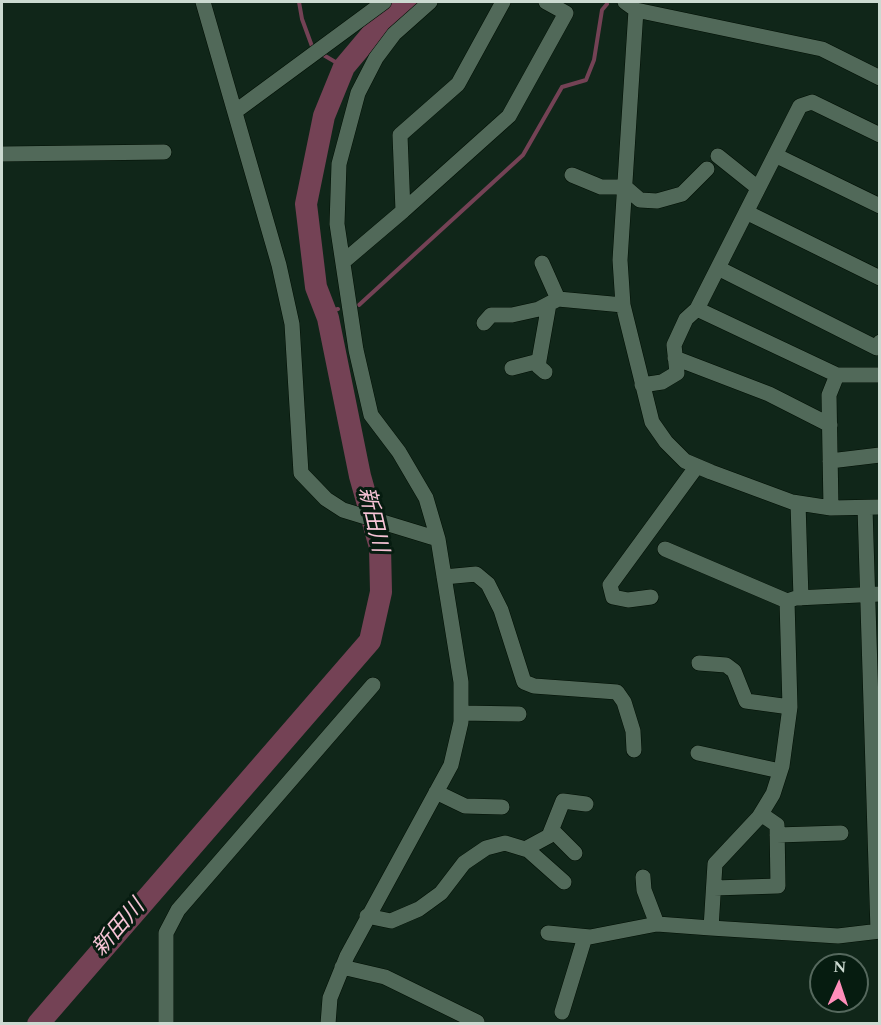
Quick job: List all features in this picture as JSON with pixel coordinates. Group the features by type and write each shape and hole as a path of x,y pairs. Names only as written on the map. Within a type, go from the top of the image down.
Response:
{"street":[{"path":"203,2 279,265 291,324 301,473 326,500 343,510 438,539"},
{"path":"236,111 384,2"},
{"path":"328,1023 330,998 342,967 367,916 451,765 461,713 460,682 438,539 426,498 399,452 371,416 356,350 336,198 339,164 358,93 376,58 394,34 430,2"},
{"path":"403,211 400,135 458,84 503,2"},
{"path":"343,262 509,116 566,13 546,2"},
{"path":"548,933 585,937 657,924 838,936 879,931 872,508 831,508 798,503 685,461 666,442 652,422 623,304 620,260 625,187 631,6 822,49 879,78"},
{"path":"642,385 662,382 677,373 674,345 686,318 697,309 800,106 812,102 879,135"},
{"path":"2,154 164,152"},
{"path":"775,155 879,206"},
{"path":"718,156 758,188"},
{"path":"572,176 601,187 625,187 640,200 657,201 682,194 706,169"},
{"path":"746,212 879,278"},
{"path":"512,368 542,367 554,302 542,263"},
{"path":"718,268 877,348 879,342"},
{"path":"483,317 512,315 539,309 554,302 623,304"},
{"path":"697,309 837,375 879,375"},
{"path":"675,358 769,394 830,425"},
{"path":"831,508 829,395 837,375"},
{"path":"830,461 879,455"},
{"path":"651,597 628,600 613,597 610,585 697,466"},
{"path":"711,928 715,864 761,814 772,794 780,771 790,707 798,503"},
{"path":"665,549 794,600 874,594"},
{"path":"444,577 476,574 488,584 501,610 524,682 534,686 616,692 624,702 633,731 634,750"},
{"path":"699,663 726,665 734,671 746,701 790,707"},
{"path":"166,1023 166,933 178,910 373,685"},
{"path":"461,713 519,714"},
{"path":"698,753 780,771"},
{"path":"436,792 465,806 502,807"},
{"path":"525,849 549,836 563,801 586,804"},
{"path":"714,888 778,886 777,825 761,814"},
{"path":"552,830 575,853"},
{"path":"777,835 841,833"},
{"path":"367,916 391,921 419,909 441,893 464,863 486,848 505,843 525,849 564,882"},
{"path":"643,876 644,890 657,924"},
{"path":"562,1012 585,937"},
{"path":"342,967 385,977 458,1007 477,1022"}],"waterway":[{"path":"299,2 302,19 313,49"},
{"name":"新田川","path":"38,1024 370,641 381,592 380,547 360,476 328,318 316,287 306,204 324,116 344,67 381,23 407,2"},
{"path":"359,305 523,155 562,87 586,80 594,60 602,10 607,4"},
{"path":"320,53 344,67"},
{"path":"326,312 338,309"}]}
